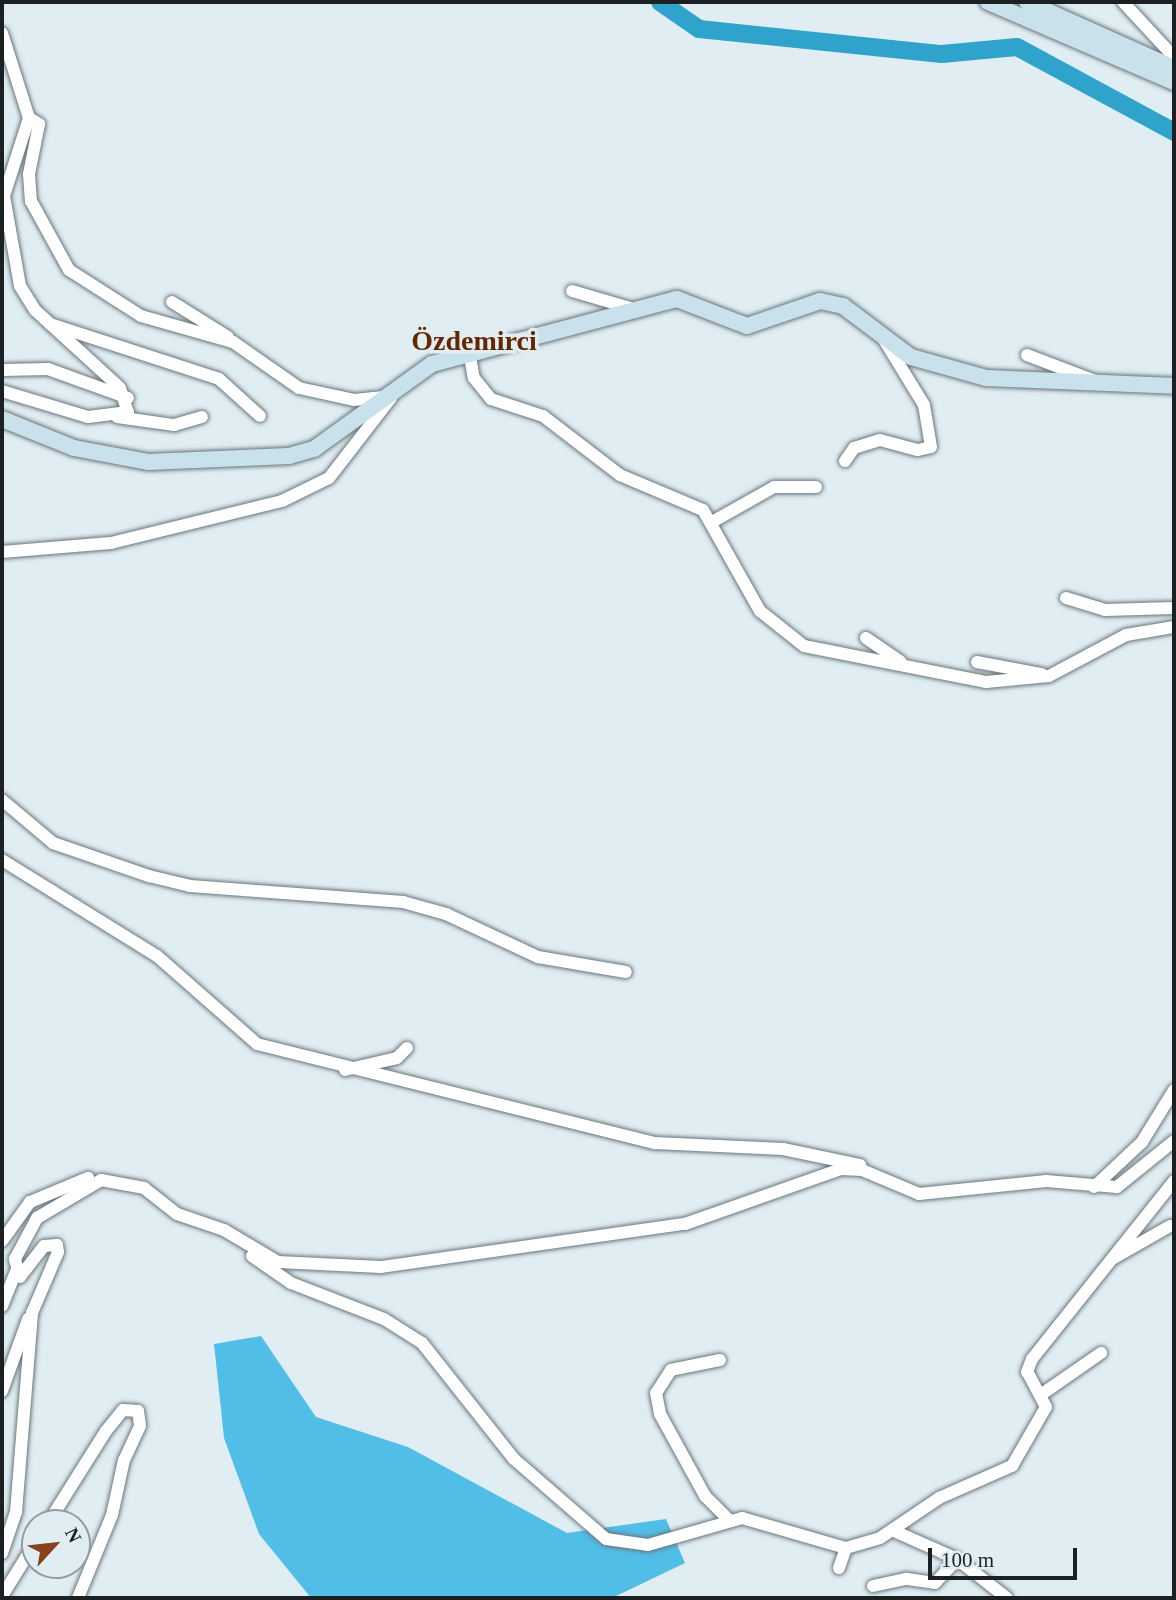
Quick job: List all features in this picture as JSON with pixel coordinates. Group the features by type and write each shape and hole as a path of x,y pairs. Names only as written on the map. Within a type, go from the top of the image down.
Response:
{"street":[{"path":"988,2 1174,82"},
{"path":"1027,2 1174,68"},
{"path":"1123,2 1174,57"},
{"path":"2,33 29,118 4,209 20,286 49,324 128,398 128,412 116,416"},
{"path":"29,118 39,124 39,138 28,188 58,260 113,303 233,342"},
{"path":"572,291 630,308"},
{"path":"2,428 23,430 148,463 289,456 314,449 394,395 432,364 468,351 630,308 677,299 747,326 820,301 877,327 911,357 967,374 1174,386"},
{"path":"172,302 233,342 263,368 313,393 368,401 394,395"},
{"path":"49,324 219,379 260,416"},
{"path":"845,461 854,449 880,440 918,450 931,447 924,405 877,327"},
{"path":"468,351 474,379 491,399 543,416 620,475 692,502 712,522 760,611 790,640 902,662 958,680 1049,676 1126,635 1174,627"},
{"path":"1027,355 1095,381"},
{"path":"2,360 20,366 48,369 128,398"},
{"path":"2,370 20,366"},
{"path":"2,391 88,417 116,416 174,425 202,417"},
{"path":"2,552 111,543 282,501 329,478 394,395"},
{"path":"2,419 23,430"},
{"path":"712,522 774,488 816,487"},
{"path":"1066,598 1105,610 1174,608"},
{"path":"866,638 902,662"},
{"path":"977,662 1049,676"},
{"path":"2,800 54,842 142,874 190,886 403,902 446,914 538,957 626,972"},
{"path":"2,860 157,956 257,1044 345,1070 655,1143 783,1149 842,1160 892,1187 927,1194 1046,1181 1094,1187 1124,1185 1174,1141"},
{"path":"345,1070 397,1058 407,1048"},
{"path":"1094,1187 1142,1142 1174,1090"},
{"path":"2,1241 30,1202 64,1183 108,1179 144,1188 177,1214 236,1237 278,1262 424,1263 544,1241 609,1240 685,1224 841,1169 869,1173"},
{"path":"2,1306 16,1272 15,1259 37,1218 79,1188 108,1179"},
{"path":"236,1237 278,1276 384,1320 422,1343 514,1459 588,1529 641,1545 729,1520 749,1519 846,1548 894,1531 939,1498 1012,1466 1044,1414 1042,1394 1028,1365 1098,1269 1174,1181"},
{"path":"1098,1269 1170,1226"},
{"path":"2,1391 57,1245 44,1245 26,1275 16,1272"},
{"path":"2,1553 16,1513 32,1313"},
{"path":"1042,1394 1101,1353"},
{"path":"720,1360 671,1370 656,1393 660,1415 701,1490 729,1520"},
{"path":"57,1509 106,1431 123,1410 138,1411 140,1426 124,1460 112,1516 91,1567"},
{"path":"894,1531 957,1559 989,1593 1007,1598"},
{"path":"839,1568 846,1548"},
{"path":"873,1586 907,1579 934,1583 957,1559"},
{"path":"2,1596 21,1566"},
{"path":"78,1598 86,1579"}],"shaded area":[{"path":"261,1336 316,1417 408,1447 567,1533 666,1519 685,1563 612,1598 311,1598 259,1534 224,1438 214,1344"}],"waterway":[{"path":"660,2 699,29 942,54 1017,47 1174,132"}],"district":[{"name":"Özdemirci","path":"474,341"}]}
